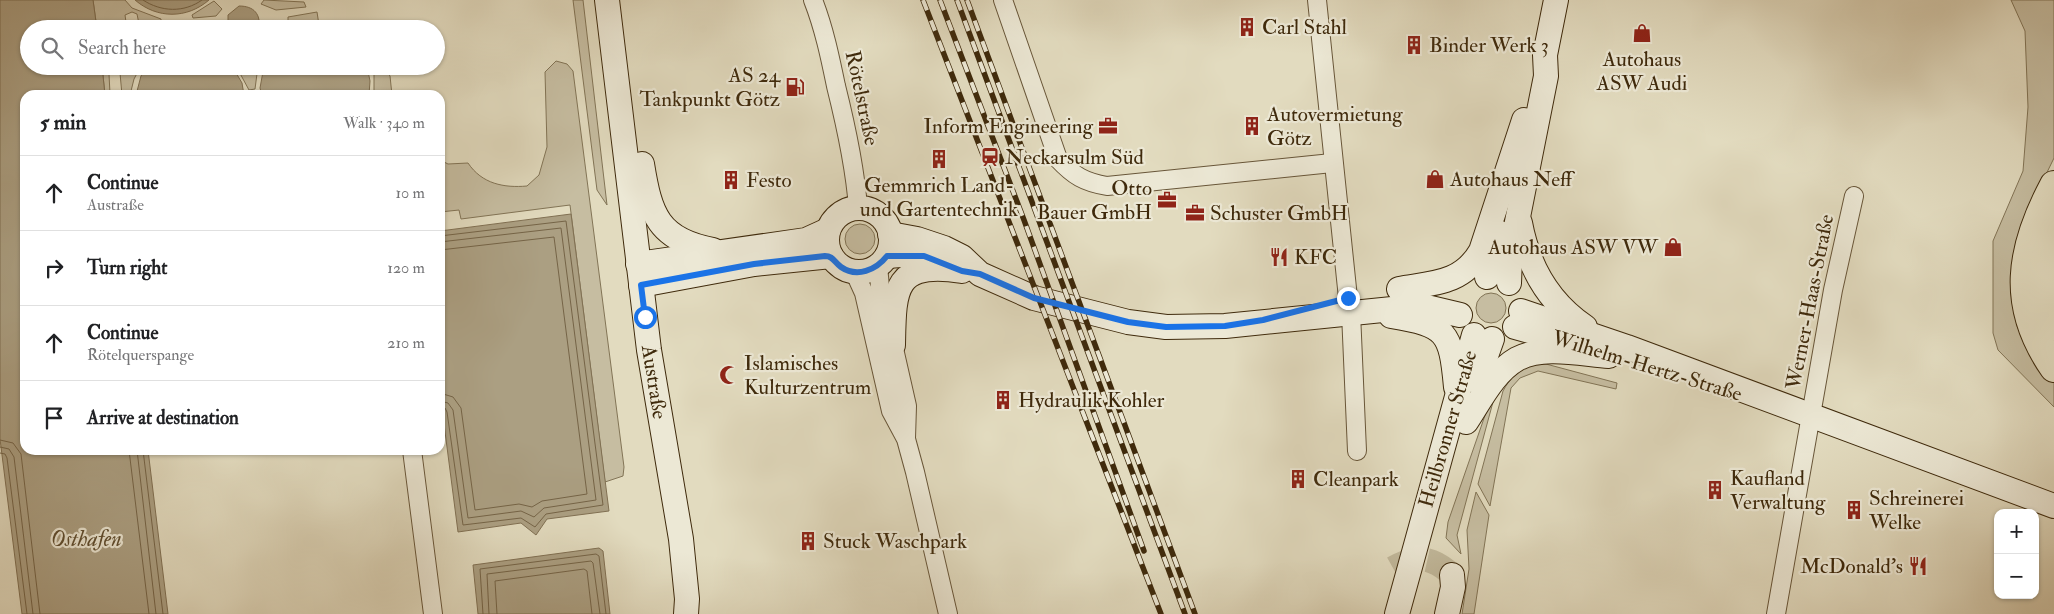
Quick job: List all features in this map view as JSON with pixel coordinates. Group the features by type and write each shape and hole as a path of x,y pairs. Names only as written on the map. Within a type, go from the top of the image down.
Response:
{"highway":[{"path":"2054,185 2032,231 2024,272 2030,322 2040,348 2054,368"},
{"path":"2054,231 2045,254 2041,281 2048,313 2054,327"}],"main road":[{"name":"Austraße","path":"607,0 648,350 681,539 687,599 686,614"},
{"path":"1498,280 1496,254 1527,113 1535,80 1545,55 1556,0"},
{"path":"1498,280 1510,257 1519,214 1546,76 1545,55"},
{"path":"1354,308 1399,289 1444,281 1462,274 1473,265 1481,251 1527,113"},
{"path":"622,128 640,150 648,199 662,226 679,240 704,249 721,252"},
{"path":"885,252 882,218 867,209 850,209 836,217 828,230 826,239 831,256 841,266 854,272 862,272 885,252 924,256 971,272 1034,298 1128,322 1166,327 1225,326 1354,308 1422,306 1460,315"},
{"path":"1519,214 1531,263 1554,302 1568,316 1618,352"},
{"path":"640,274 721,252 806,240 828,230"},
{"path":"640,274 831,256"},
{"path":"893,345 894,304 896,292 903,282 919,272 933,269 971,272"},
{"path":"1498,280 1516,291 1521,301 1518,320 1505,336 1483,338 1465,327 1459,307 1464,292 1470,285 1498,280"},
{"path":"1399,289 1464,292"},
{"path":"1354,308 1430,324 1444,334 1453,355 1457,396"},
{"name":"Wilhelm-Hertz-Straße","path":"1518,320 1778,405 2054,506"},
{"name":"Heilbronner Straße","path":"1397,614 1457,396 1483,338"},
{"name":"Heilbronner Straße","path":"1413,614 1440,509 1466,422 1483,338"},
{"path":"1466,422 1492,383 1518,359 1553,352 1618,352"},
{"path":"1382,614 1393,568"},
{"path":"1447,614 1453,587 1452,575"}],"street":[{"name":"Rötelstraße","path":"813,0 822,23 844,121 856,186 858,208"},
{"path":"1003,0 1058,159 1069,171 1087,182 1107,186 1332,163"},
{"path":"1317,0 1332,163 1354,308 1357,451"},
{"name":"Werner-Haas-Straße","path":"1776,614 1833,290 1854,196"},
{"path":"885,252 893,345 907,406 906,438"},
{"path":"854,272 864,294 890,411 906,438 924,505 948,614"},
{"path":"413,455 433,614"}],"shaded area":[{"path":"93,0 125,0 132,8 161,19 138,20 137,14 132,12 125,15 126,20 96,20"},
{"path":"264,0 304,2 306,7 276,10 261,4"},
{"path":"573,0 583,0 607,205 597,190"},
{"path":"2011,0 2054,0 2054,158 2034,199 2015,247 2013,280 2017,326 2027,348 2044,373 2054,382 2054,407 1998,350 1993,333 1993,241 2023,171 2028,107 2025,31"},
{"path":"214,1 222,9 216,16 193,18 192,15"},
{"path":"317,12 318,20 288,20 288,17"},
{"path":"556,61 567,64 573,71 624,467 623,476 605,482 570,205 461,219 459,210 445,211 445,162 468,163 480,176 502,185 527,186 539,175 547,147 545,72"},
{"path":"103,75 109,75 110,90 104,90"},
{"path":"120,75 136,75 131,90 122,90"},
{"path":"241,75 257,75 255,89 249,90"},
{"path":"374,75 389,75 391,90 374,90"},
{"path":"860,224 866,225 874,233 874,245 866,253 860,254 854,253 846,245 845,239 846,233 854,225"},
{"path":"1491,293 1502,297 1506,308 1502,319 1491,323 1480,319 1476,308 1480,297"},
{"path":"1533,364 1546,364 1617,383 1616,389 1538,371 1520,378 1511,388 1490,506 1478,484 1503,391 1515,374"},
{"path":"1490,401 1493,402 1457,535 1461,554 1446,538 1448,522"},
{"path":"1476,492 1489,515 1474,614 1462,614 1469,569 1467,530"}],"water":[{"name":"Osthafen","path":"0,0 93,0 96,20 20,20 20,75 103,75 104,90 20,90 20,455 149,455 168,614 22,614 0,439"},
{"path":"135,0 209,0 191,11 172,14 153,11"},
{"path":"239,6 244,6 252,9 258,15 259,20 228,20 228,15"},
{"path":"237,75 243,90 137,90 141,76"},
{"path":"262,75 369,75 370,81 369,90 261,90"},
{"path":"571,214 609,511 547,519 536,535 521,523 458,532 445,432 445,230"},
{"path":"599,548 603,551 610,614 478,614 473,565"}],"tunnel":[{"path":"1393,568 1417,559 1438,564 1452,575"}],"railway":[{"path":"923,0 1161,614"},
{"path":"940,0 1024,220 1144,551"},
{"path":"957,0 1185,614"},
{"path":"967,0 1195,614"}],"place":[{"name":"Carl Stahl","path":"1247,27"},
{"name":"Autohaus ASW Audi","path":"1642,33"},
{"name":"Binder Werk 3","path":"1414,45"},
{"name":"AS 24 Tankpunkt Götz","path":"795,87"},
{"name":"Inform Engineering","path":"1108,126"},
{"name":"Autovermietung Götz","path":"1252,126"},
{"name":"Neckarsulm Süd","path":"990,157"},
{"name":"Gemmrich Land- und Gartentechnik","path":"939,159"},
{"name":"Autohaus Neff","path":"1435,179"},
{"name":"Festo","path":"731,180"},
{"name":"Otto Bauer GmbH","path":"1167,200"},
{"name":"Schuster GmbH","path":"1195,213"},
{"name":"Autohaus ASW VW","path":"1673,247"},
{"name":"KFC","path":"1279,257"},
{"name":"Islamisches Kulturzentrum","path":"729,375"},
{"name":"Hydraulik Kohler","path":"1003,400"},
{"name":"Cleanpark","path":"1298,479"},
{"name":"Kaufland Verwaltung","path":"1715,490"},
{"name":"Schreinerei Welke","path":"1854,510"},
{"name":"Stuck Waschpark","path":"808,541"},
{"name":"McDonald's","path":"1918,566"}],"route":[{"path":"645,317 641,285 754,264 825,256 831,256 835,262 847,270 862,272 878,266 887,256 916,254 942,262 962,271 980,274 996,283 1066,308 1128,322 1166,327 1225,326 1263,320 1348,298"}]}
